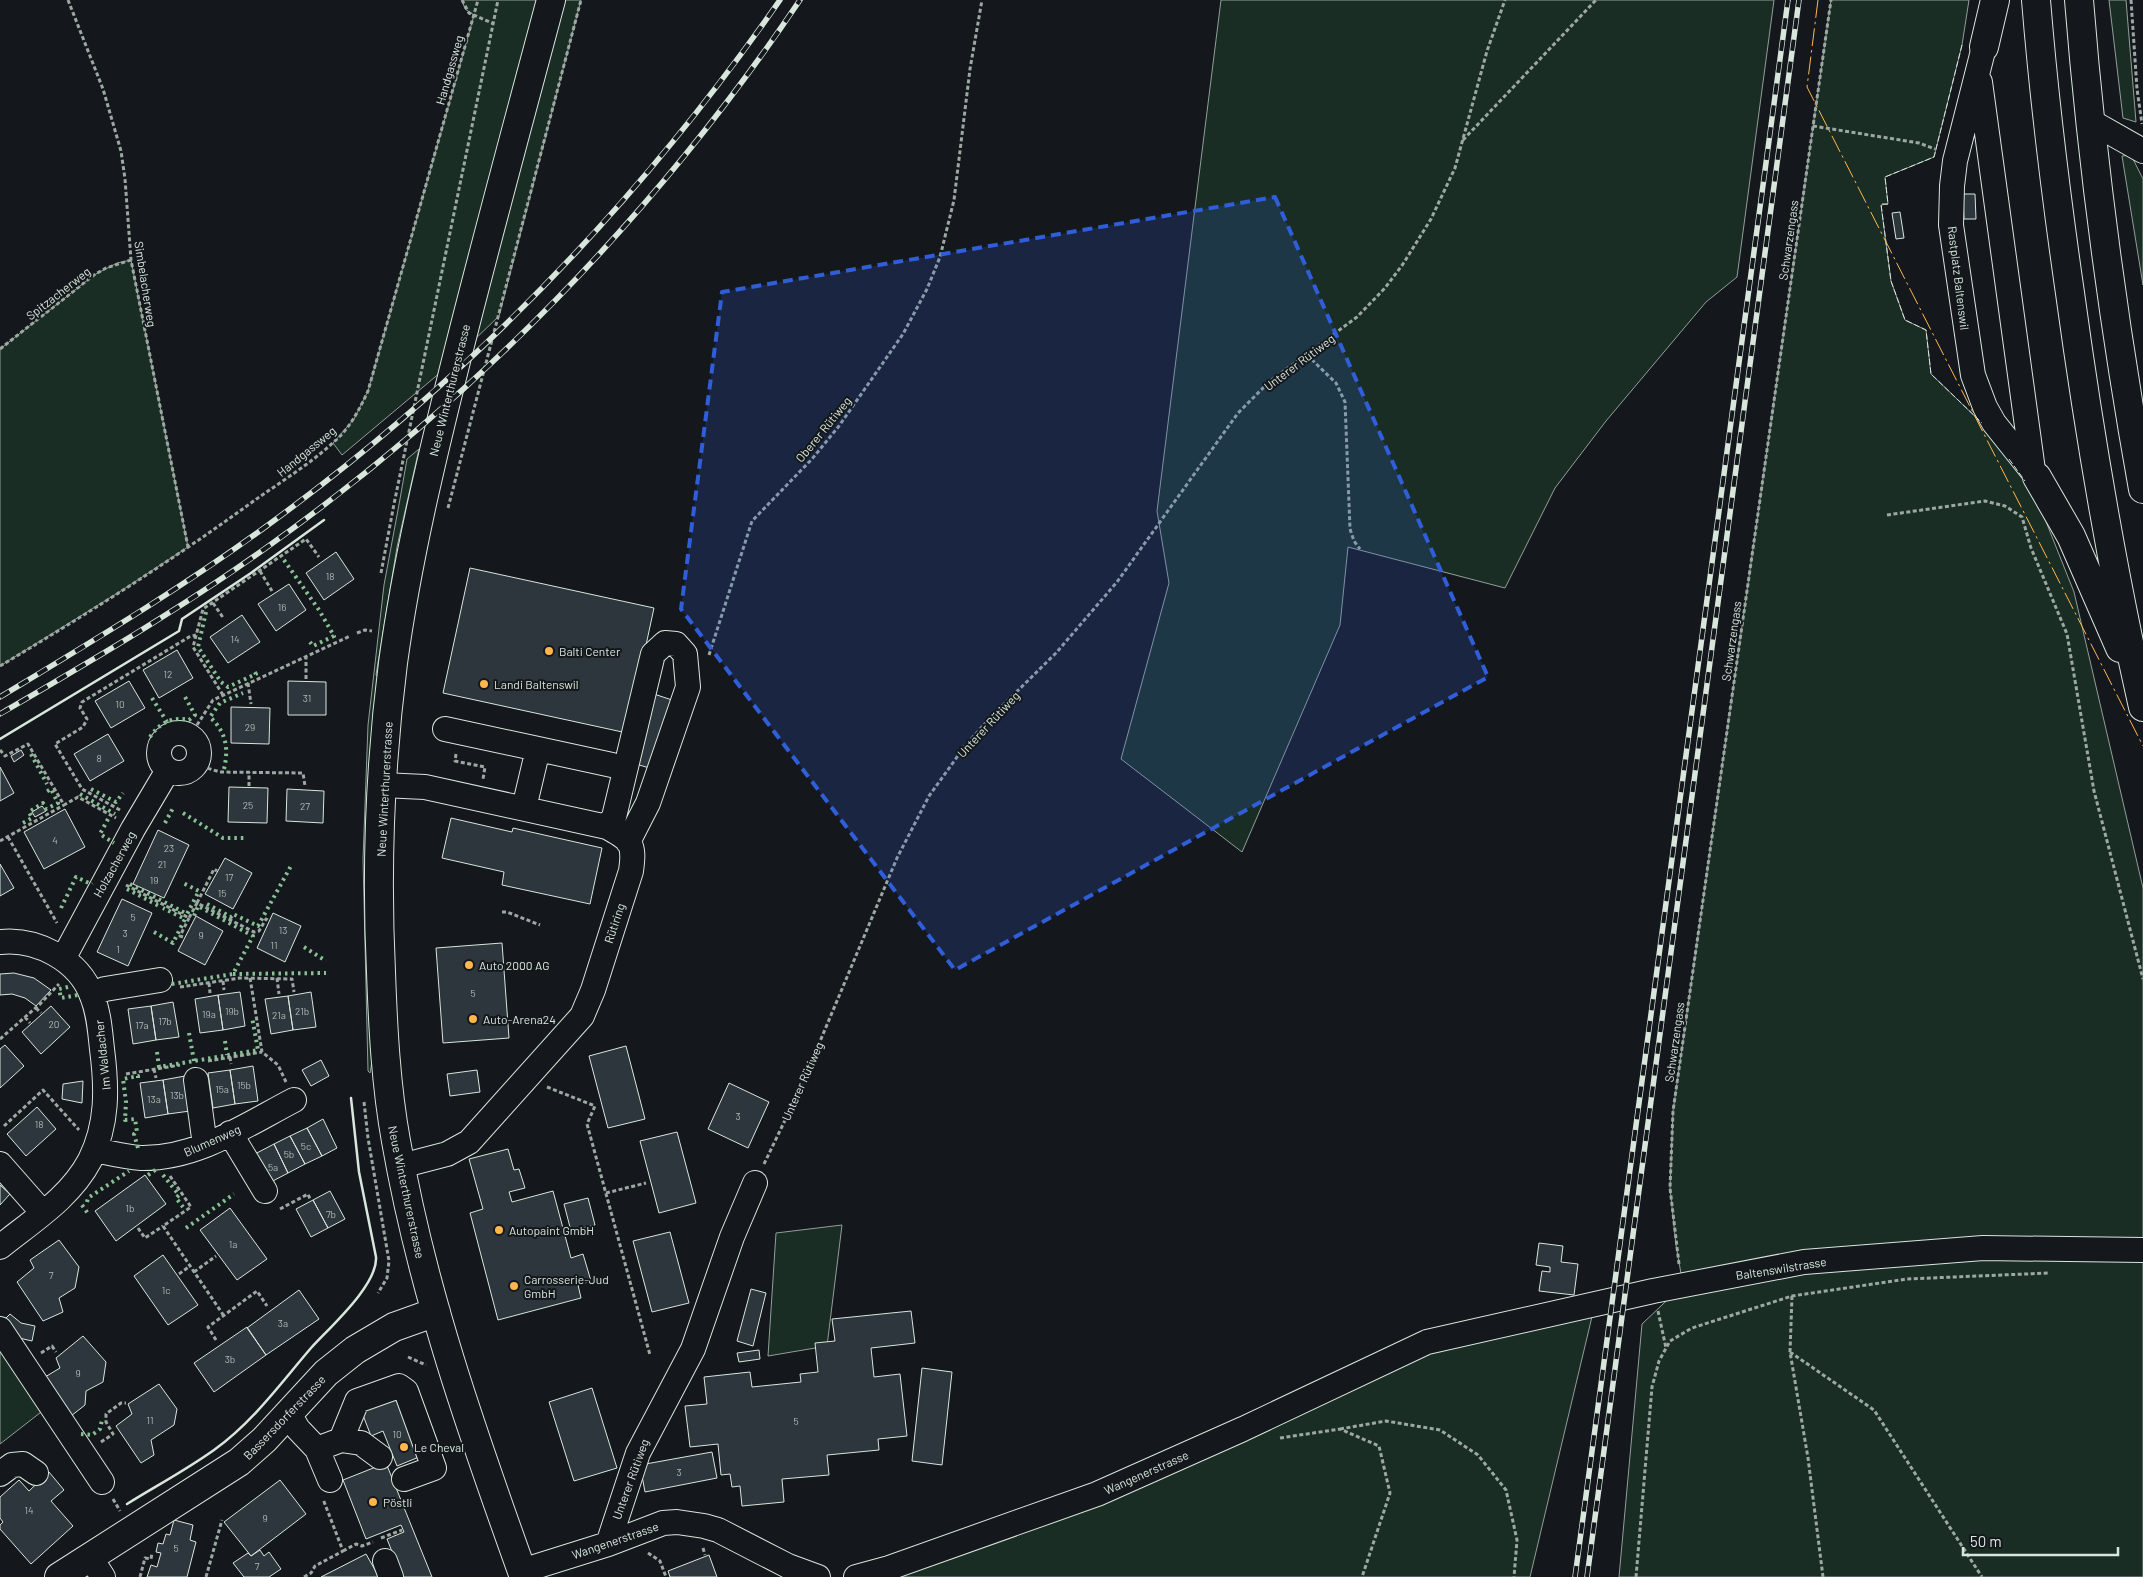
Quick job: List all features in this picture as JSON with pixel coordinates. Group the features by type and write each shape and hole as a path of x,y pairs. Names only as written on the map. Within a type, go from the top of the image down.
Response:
{"main road":[{"name":"Neue Winterthurerstrasse","path":"523,1574 436,1312 419,1253 400,1166 389,1095 381,983 379,873 382,785 393,667 404,591 420,514 462,337 550,0"},
{"path":"1982,59 1995,0"},
{"path":"2036,0 2057,198 2078,352 2097,471 2141,699"},
{"path":"2078,0 2090,121 2119,346 2143,489"},
{"path":"2035,473 2072,536 2093,590 2141,699"},
{"name":"Bassersdorferstrasse","path":"59,1577 96,1567 239,1462 290,1414 326,1373 354,1350 394,1327 436,1312"}],"street":[{"path":"1982,59 2035,473"},
{"name":"Rastplatz Baltenswil","path":"1982,59 1955,161 1952,186 1952,225 1968,350 1973,375 1985,407 1994,423 2035,473"},
{"path":"2090,121 2143,151"},
{"path":"607,828 614,817 619,766 653,654 665,643 676,644 685,654 688,686 648,803 628,842"},
{"path":"453,731 619,766 657,777"},
{"path":"183,733 190,736 199,749 197,761 190,770 176,773 162,765 159,749 162,742 168,736 183,733"},
{"path":"524,808 538,749"},
{"name":"Holzacherweg","path":"66,961 108,876 168,770"},
{"path":"382,785 425,787 524,808 607,828 626,837 628,842"},
{"name":"Rütiring","path":"400,1166 457,1150 469,1142 582,1016 631,871 634,852 628,842"},
{"name":"Im Waldacher","path":"0,942 41,947 66,961 82,979 92,994 98,1020 106,1083 104,1120 96,1146 73,1186 0,1247"},
{"path":"92,994 105,989 167,984"},
{"path":"196,1080 197,1153"},
{"name":"Blumenweg","path":"96,1146 123,1156 157,1157 197,1153 230,1133 294,1100"},
{"path":"230,1133 265,1191"},
{"path":"0,1164 43,1213"},
{"name":"Unterer Rütiweg","path":"608,1544 638,1453 693,1350 732,1237 755,1183"},
{"name":"Baltenswilstrasse","path":"1426,1342 1653,1290 1804,1262 1983,1248 2143,1250"},
{"path":"2,1319 102,1482"},
{"name":"Wangenerstrasse","path":"856,1577 897,1565 1097,1494 1243,1429 1426,1342"},
{"path":"342,1440 357,1401 399,1386 406,1391 434,1468 404,1479"},
{"path":"290,1414 298,1429 317,1450 326,1488"},
{"path":"317,1450 342,1440 361,1443 380,1457"},
{"path":"0,1474 12,1465 24,1464 36,1473"},
{"name":"Wangenerstrasse","path":"523,1574 663,1523 677,1522 718,1530 788,1566 818,1577"}],"path":[{"name":"Simbelacherweg","path":"68,0 103,89 121,151 131,260 188,547"},
{"path":"462,0 465,8 474,15 492,23"},
{"name":"Handgassweg","path":"0,666 104,602 188,547 320,453 344,432 358,412 368,390 478,0"},
{"path":"447,513 581,0"},
{"name":"Oberer Rütiweg","path":"706,663 752,521 812,459 839,426 903,334 927,289 940,257 954,200 970,70 982,0"},
{"name":"Unterer Rütiweg","path":"755,1183 800,1089 896,858 929,796 978,732 1062,646 1117,582 1238,413 1269,382 1335,336 1369,306 1403,264 1440,200 1455,168 1487,51 1505,0"},
{"path":"1463,141 1596,0"},
{"name":"Schwarzengass","path":"1683,1285 1676,1245 1670,1188 1673,1111 1831,0"},
{"path":"2130,0 2142,126"},
{"path":"1814,126 1919,143 1939,150"},
{"name":"Spitzacherweg","path":"0,349 94,275 106,268 131,260"},
{"path":"1307,355 1333,379 1341,391 1344,402 1350,529 1354,541 1360,549"},
{"path":"1887,515 1985,502 2005,506 2022,517 2031,548 2067,634 2094,791 2143,979"},
{"path":"223,695 193,647 204,609 306,539 319,557"},
{"path":"260,571 272,591"},
{"path":"213,603 224,620"},
{"path":"357,633 365,630 372,631"},
{"path":"136,824 82,789 56,744 83,727 87,719 80,708 82,702 111,687 189,637 196,635"},
{"path":"190,736 213,700 350,636"},
{"path":"306,657 306,680"},
{"path":"248,683 250,704"},
{"path":"453,731 455,761 485,767 478,799"},
{"path":"0,750 5,756 28,744 64,805"},
{"path":"197,761 204,767 220,772 303,773 305,786"},
{"path":"249,772 249,786"},
{"path":"0,841 78,797 136,824"},
{"path":"0,1039 36,1008 66,961 8,837"},
{"path":"183,937 180,936 187,926 189,918 214,869 217,871"},
{"path":"108,876 189,918"},
{"path":"197,903 254,932 260,932 266,919 269,921"},
{"path":"502,912 507,912 540,925"},
{"path":"250,978 262,1052 278,1065 294,1100"},
{"path":"277,978 279,994"},
{"path":"167,984 277,978 292,979 294,992"},
{"path":"223,981 224,990"},
{"path":"209,983 210,993"},
{"path":"36,1008 41,1013"},
{"path":"25,1017 30,1022"},
{"path":"230,1057 231,1064"},
{"path":"154,1070 156,1078"},
{"path":"526,1078 594,1106 587,1124 650,1355"},
{"path":"4,1126 43,1090 87,1139 96,1146"},
{"path":"22,1110 25,1114"},
{"path":"11,1120 14,1123"},
{"path":"138,1228 145,1238 191,1207 157,1157"},
{"path":"606,1193 646,1183"},
{"path":"308,1194 310,1199"},
{"path":"163,1226 224,1316"},
{"path":"1636,1577 1652,1387 1659,1361 1670,1342 1692,1328 1792,1296 1907,1279 2038,1275 2053,1272 2064,1263 2074,1249"},
{"path":"194,1272 216,1256"},
{"path":"179,1274 190,1266"},
{"path":"378,1293 384,1284"},
{"path":"1653,1290 1666,1349"},
{"path":"216,1340 208,1327 257,1291 267,1306"},
{"path":"1792,1296 1790,1352 1808,1458 1822,1577"},
{"path":"1790,1352 1874,1410 1982,1577"},
{"path":"410,1363 412,1358"},
{"path":"84,1454 113,1434 106,1422 106,1414 121,1403 126,1403"},
{"path":"1243,1429 1273,1439 1386,1421 1440,1430 1478,1455 1506,1490 1517,1540 1514,1577"},
{"path":"1340,1429 1379,1446 1390,1494 1362,1577"},
{"path":"304,1577 311,1573 315,1566 343,1551 326,1488"},
{"path":"206,1577 222,1520"},
{"path":"647,1552 660,1561 666,1577"},
{"path":"140,1577 145,1558 151,1559 152,1553"}],"highlighted area":[{"path":"1275,197 1488,677 955,970 681,609 722,292"}],"green space":[{"path":"462,0 581,0 499,316 441,372 342,455 333,443 354,419 368,391 474,15 465,9"},
{"path":"1221,0 1774,0 1737,277 1706,302 1606,421 1555,488 1505,588 1348,547 1340,625 1242,852 1121,759 1169,583 1157,511"},
{"path":"1831,0 1969,0 1962,45 1934,157 1885,177 1888,204 1881,205 1891,281 1905,320 1926,330 1931,374 1984,425 2035,494 2074,592 2143,888 2143,1577 1619,1577 1642,1324 1683,1285 1676,1245 1670,1188 1673,1111"},
{"path":"2109,0 2126,0 2136,122 2123,118"},
{"path":"2131,155 2143,179 2143,285 2122,156"},
{"path":"131,260 188,547 0,666 0,349 94,275 117,263"},
{"path":"419,449 397,547 376,675 378,677 370,1006 372,1062 370,1073 368,1071 363,859 368,725 384,585 407,459"},
{"path":"842,1225 827,1346 768,1356 776,1233"},
{"path":"1595,1304 1530,1577 856,1577 937,1551 1427,1342"},
{"path":"0,1345 45,1409 0,1444"}],"building":[{"path":"1963,194 1975,194 1976,219 1964,219"},
{"path":"1900,212 1904,238 1896,239 1892,213"},
{"path":"336,552 354,579 324,600 306,573"},
{"name":"Balti Center","path":"470,568 654,608 627,733 443,693"},
{"path":"289,584 306,610 276,631 258,604"},
{"path":"242,615 260,642 228,663 210,637"},
{"path":"177,650 193,678 159,698 143,670"},
{"path":"129,681 145,708 111,728 95,701"},
{"path":"288,681 326,682 326,715 288,715"},
{"path":"654,694 678,702 656,770 636,764"},
{"path":"231,707 270,708 269,744 231,743"},
{"path":"108,734 124,761 90,781 74,754"},
{"path":"21,750 24,755 14,762 11,756"},
{"path":"0,767 14,793 0,801"},
{"path":"229,787 268,788 267,823 228,822"},
{"path":"287,789 324,791 323,823 286,821"},
{"path":"42,806 46,811 35,817 32,812"},
{"path":"65,809 85,847 44,869 24,832"},
{"path":"451,818 512,832 513,828 602,848 590,904 502,885 504,872 442,858"},
{"path":"158,830 189,845 164,898 133,884"},
{"path":"225,858 252,873 233,909 205,894"},
{"path":"0,864 14,888 0,896"},
{"path":"122,899 152,913 128,966 97,952"},
{"path":"273,913 301,926 285,962 257,948"},
{"path":"196,916 223,931 205,965 178,951"},
{"path":"502,943 509,1038 443,1043 436,948"},
{"path":"14,973 34,978 51,990 36,1006 25,998 12,994 0,995 0,974"},
{"path":"240,992 245,1026 223,1030 218,995"},
{"path":"311,992 316,1027 293,1030 288,996"},
{"path":"218,995 223,1030 200,1033 195,999"},
{"path":"288,996 293,1030 271,1034 265,999"},
{"path":"173,1002 179,1037 156,1040 151,1006"},
{"path":"51,1006 70,1027 41,1054 22,1032"},
{"path":"151,1006 156,1040 133,1044 128,1009"},
{"path":"5,1045 24,1066 0,1088 0,1049"},
{"path":"626,1046 645,1119 608,1128 589,1056"},
{"path":"321,1060 329,1076 311,1086 302,1070"},
{"path":"253,1066 258,1101 235,1104 230,1070"},
{"path":"230,1070 235,1104 213,1108 208,1073"},
{"path":"477,1070 480,1092 450,1096 447,1074"},
{"path":"185,1076 190,1111 168,1114 163,1080"},
{"path":"163,1080 168,1114 145,1118 140,1083"},
{"path":"83,1081 82,1103 62,1099 63,1084"},
{"path":"729,1083 769,1102 748,1148 708,1129"},
{"path":"37,1107 56,1129 26,1156 7,1134"},
{"path":"323,1119 337,1148 322,1156 307,1128"},
{"path":"307,1128 322,1156 305,1164 290,1136"},
{"path":"677,1132 696,1203 659,1213 640,1141"},
{"path":"290,1136 305,1164 288,1173 274,1144"},
{"path":"274,1144 288,1173 269,1183 255,1154"},
{"path":"508,1149 514,1170 519,1169 525,1188 509,1192 512,1202 553,1191 571,1258 583,1254 591,1281 578,1285 581,1298 498,1320 470,1213 483,1209 469,1159"},
{"path":"145,1175 166,1204 116,1241 95,1211"},
{"path":"0,1185 10,1194 0,1205"},
{"path":"330,1191 345,1219 328,1228 313,1200"},
{"path":"588,1198 595,1225 571,1231 564,1204"},
{"path":"313,1200 328,1228 311,1237 296,1209"},
{"path":"230,1208 267,1259 237,1280 200,1230"},
{"path":"670,1232 689,1303 652,1312 633,1241"},
{"path":"59,1240 79,1267 75,1288 59,1298 63,1312 43,1321 17,1282 34,1268 30,1260"},
{"path":"1539,1243 1563,1246 1561,1262 1578,1264 1574,1295 1539,1291 1542,1271 1550,1272 1550,1267 1536,1265"},
{"path":"163,1255 198,1305 168,1325 134,1276"},
{"path":"751,1289 766,1293 753,1346 737,1341"},
{"path":"299,1290 319,1319 266,1355 247,1328"},
{"path":"911,1311 915,1343 871,1348 874,1377 900,1374 907,1436 878,1439 879,1450 827,1455 829,1475 782,1479 784,1502 742,1506 740,1486 732,1487 730,1474 721,1475 718,1444 690,1447 685,1406 707,1404 704,1377 750,1372 752,1387 801,1382 800,1374 818,1372 815,1343 835,1341 832,1319"},
{"path":"10,1314 21,1323 35,1326 32,1341 15,1337 2,1322"},
{"path":"247,1327 266,1355 214,1392 194,1363"},
{"path":"83,1336 106,1362 103,1382 86,1391 85,1405 71,1416 45,1377 60,1368 56,1358"},
{"path":"759,1350 760,1359 739,1362 737,1353"},
{"path":"922,1368 952,1372 942,1465 912,1461"},
{"path":"159,1384 177,1409 174,1425 151,1440 154,1455 141,1463 116,1426 132,1414 128,1404"},
{"path":"592,1388 617,1468 574,1481 549,1402"},
{"path":"395,1396 419,1457 397,1466 383,1431 371,1436 361,1410"},
{"path":"712,1452 717,1478 645,1492 640,1465"},
{"path":"386,1463 432,1577 402,1577 387,1539 404,1532 401,1525 366,1539 343,1480"},
{"path":"49,1472 64,1490 51,1501 73,1526 31,1564 0,1529 0,1525 3,1522 0,1518 0,1497 19,1480 29,1491"},
{"path":"280,1480 306,1514 251,1556 224,1522"},
{"path":"174,1520 193,1525 190,1540 196,1542 187,1577 147,1577 151,1565 157,1567 161,1553 156,1552 158,1543 163,1544 166,1534 170,1535"},
{"path":"260,1550 264,1556 269,1552 281,1569 269,1577 244,1577 233,1563 248,1553 251,1556"},
{"path":"366,1554 379,1577 321,1577"},
{"path":"709,1555 717,1577 670,1577 668,1571"}],"railway":[{"path":"0,697 203,571 268,525 341,469 412,410 546,284 609,217 726,75 780,0"},
{"path":"0,714 199,594 263,550 340,492 415,431 487,367 556,299 622,229 685,155 744,79 800,0"},
{"path":"1575,1577 1788,0"},
{"path":"1587,1577 1799,0"}],"hedge":[{"path":"284,560 319,610 334,636 313,646 310,642"},
{"path":"206,612 198,647 221,682 228,687 256,674 254,671"},
{"path":"224,769 225,741 220,728 210,717 220,703 243,693"},
{"path":"150,737 162,724 177,719 189,720 195,715 184,695"},
{"path":"152,698 167,722"},
{"path":"31,754 47,784"},
{"path":"23,823 32,818 29,812 43,803 46,809 58,803 51,789 46,792"},
{"path":"91,789 116,802 123,793"},
{"path":"80,794 115,814"},
{"path":"165,823 173,808"},
{"path":"183,813 223,838 247,838"},
{"path":"108,819 100,834 114,843"},
{"path":"207,904 231,917 233,914 258,926 292,864"},
{"path":"61,908 76,877 92,883"},
{"path":"130,884 187,914 199,891 183,883"},
{"path":"127,889 159,906"},
{"path":"172,984 233,974 253,936 198,906 194,916"},
{"path":"154,932 173,943 185,919 163,908"},
{"path":"304,947 326,961"},
{"path":"233,974 326,973"},
{"path":"68,987 59,989 61,998 78,995"},
{"path":"157,1052 159,1067 258,1050 252,1017"},
{"path":"189,1033 194,1061"},
{"path":"225,1041 227,1055"},
{"path":"138,1078 138,1076 123,1079 126,1102 125,1120 135,1119 137,1132 134,1134 138,1148"},
{"path":"148,1175 158,1168"},
{"path":"87,1202 88,1198 129,1171"},
{"path":"163,1175 179,1195 176,1198 183,1207"},
{"path":"186,1228 234,1194"},
{"path":"82,1205 89,1215"},
{"path":"81,1434 92,1435 100,1429 102,1420"}],"fence":[{"path":"1962,45 1934,157 1885,177 1888,204 1881,204 1891,281 1905,320 1926,330 1931,374 1982,423"},
{"path":"2009,459 2025,481"}],"wall":[{"path":"0,739 179,631 182,619 251,573 324,520"},
{"path":"127,1504 214,1450 254,1415 311,1348 351,1306 369,1280 375,1268 376,1257 359,1172 351,1098"}],"power":[{"path":"1818,0 1807,87 2143,746"}],"place":[{"name":"Balti Center","path":"549,651"},
{"name":"Landi Baltenswil","path":"484,684"},
{"name":"Auto 2000 AG","path":"469,965"},
{"name":"Auto-Arena24","path":"473,1019"},
{"name":"Autopaint GmbH","path":"499,1230"},
{"name":"Carrosserie-Jud GmbH","path":"514,1286"},
{"name":"Le Cheval","path":"404,1447"},
{"name":"Pöstli","path":"373,1502"}]}
